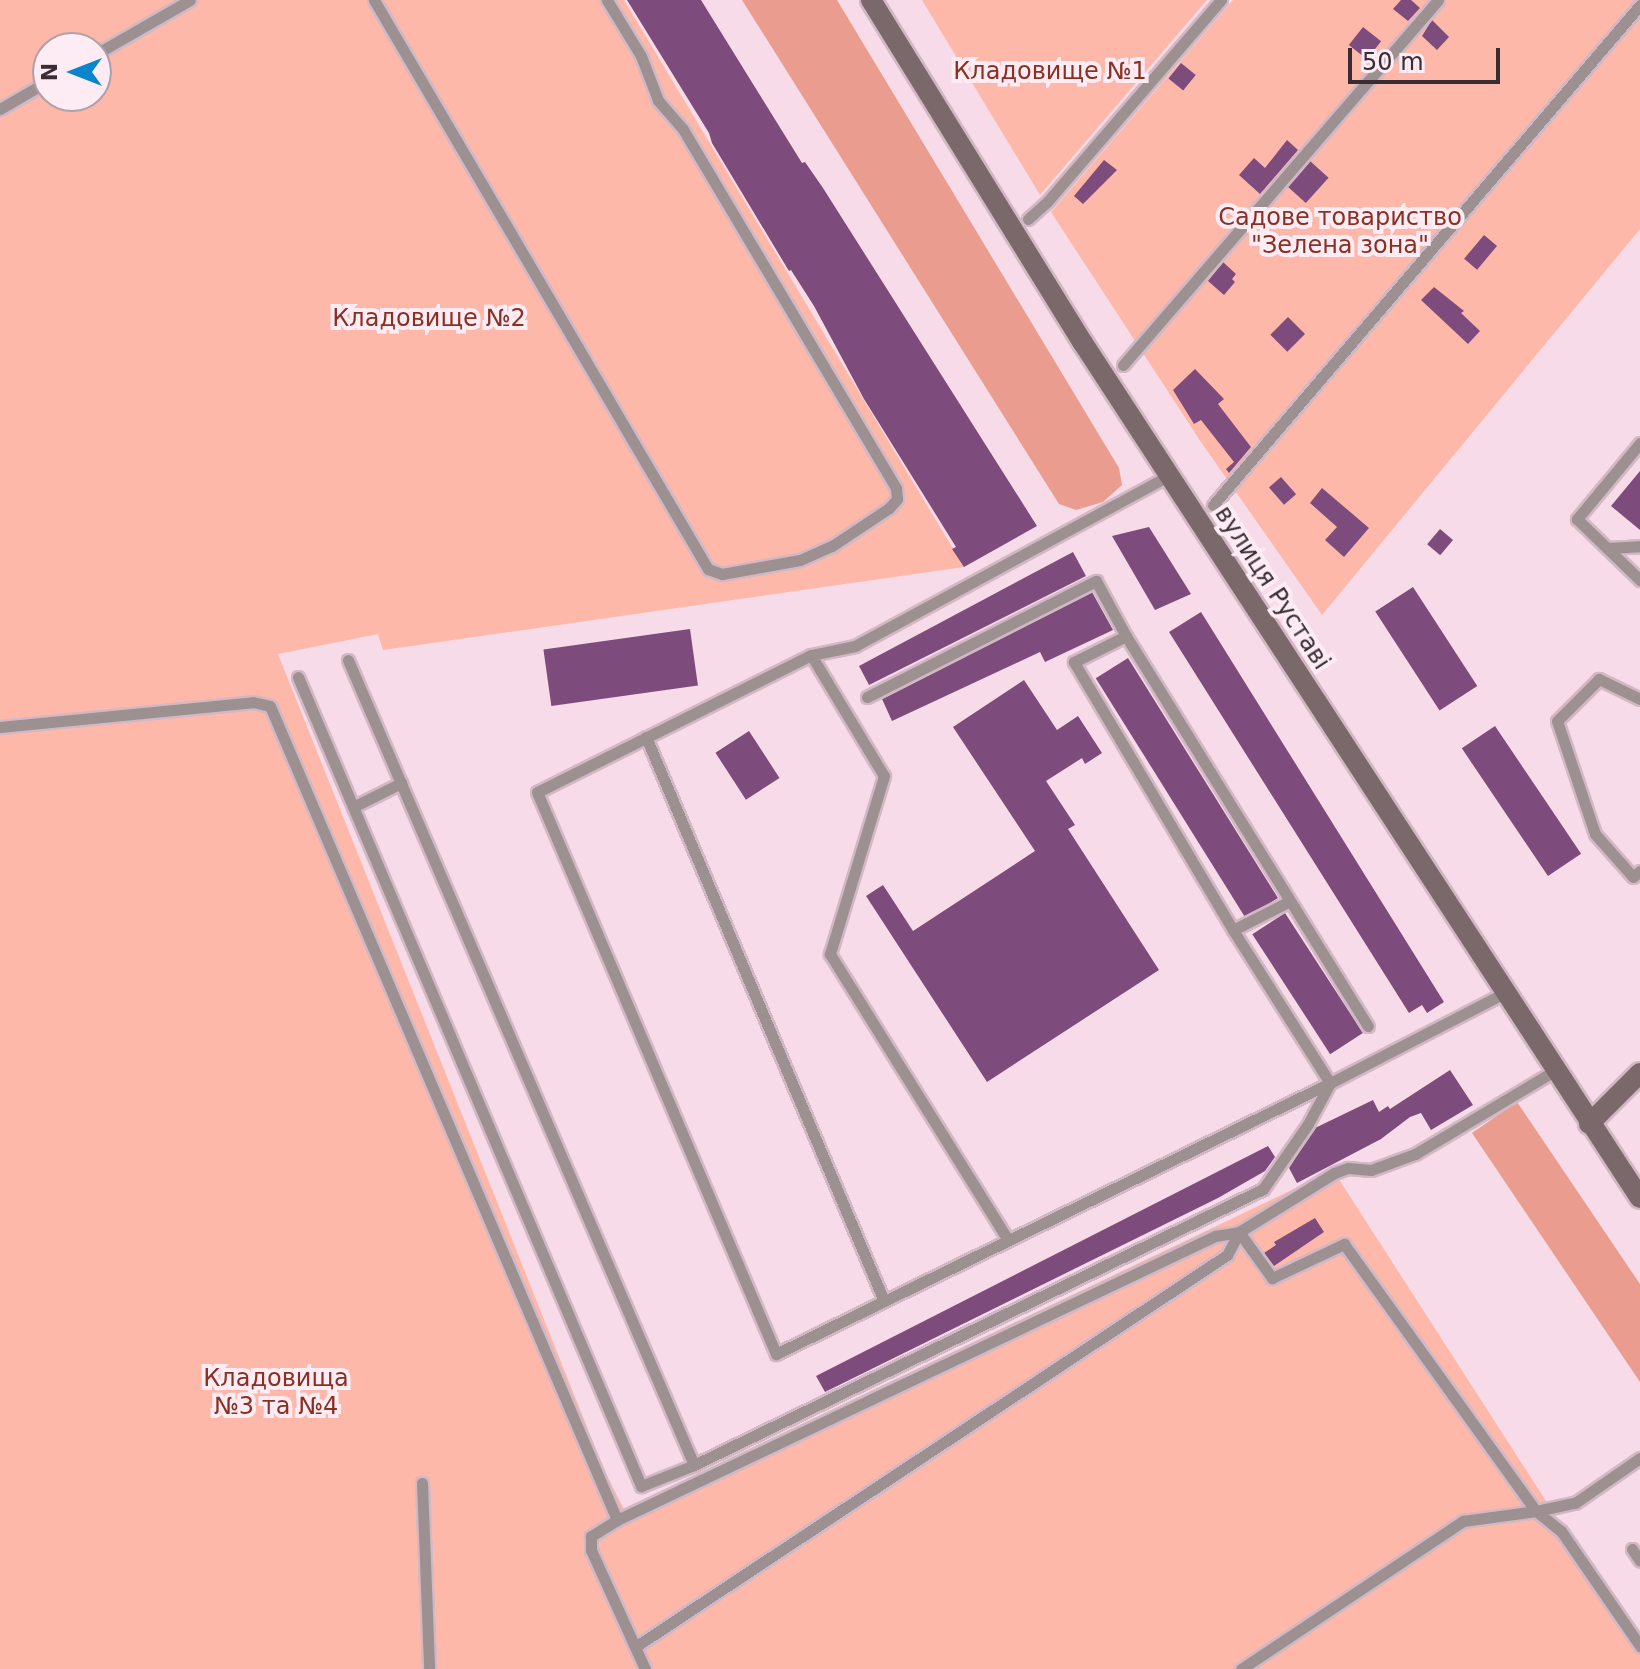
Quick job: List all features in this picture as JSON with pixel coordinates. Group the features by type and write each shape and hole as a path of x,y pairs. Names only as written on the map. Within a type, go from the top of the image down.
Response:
{"main road":[{"name":"вулиця Руставі","path":"871,0 1168,476 1554,1071 1640,1198"},
{"path":"1589,1124 1640,1073"}],"lane":[{"path":"112,45 190,0"},
{"path":"374,0 708,569 722,574 800,560 832,546 889,508 897,499 896,488 682,128 658,100 641,56 607,0"},
{"path":"1028,219 1047,202 1221,0"},
{"path":"1123,365 1438,0"},
{"path":"1213,505 1640,5"},
{"path":"0,109 32,90"},
{"path":"1640,443 1577,519 1640,580"},
{"path":"1168,476 855,646 811,655 537,792 776,1354 1330,1083 1504,993"},
{"path":"1607,548 1640,546"},
{"path":"867,697 1096,581 1126,636 1288,902 1368,1026"},
{"path":"1126,636 1074,662 1233,930 1330,1083"},
{"path":"811,655 884,776 830,954 1008,1240"},
{"path":"348,660 694,1465"},
{"path":"298,677 641,1486 694,1465 1263,1189 1308,1124 1330,1083"},
{"path":"1640,699 1599,679 1557,721 1595,834 1633,877 1640,871"},
{"path":"0,727 253,702 270,706 617,1520"},
{"path":"646,737 884,1301"},
{"path":"353,807 401,783"},
{"path":"1233,930 1288,902"},
{"path":"645,1669 590,1543 598,1531 1215,1236 1239,1232 1334,1173 1348,1168 1371,1170 1415,1154 1554,1071"},
{"path":"1239,1232 1272,1278 1344,1244 1536,1511 1561,1531 1640,1646"},
{"path":"635,1647 1227,1255 1239,1232"},
{"path":"1241,1669 1463,1521 1575,1503 1640,1458"},
{"path":"422,1483 429,1669"},
{"path":"1632,1549 1640,1561"}],"green space":[{"name":"Кладовища №3 та №4","path":"0,0 624,0 964,567 383,650 378,634 278,654 605,1472 624,1509 1300,1186 1331,1167 1640,1647 1640,1669 0,1669"},
{"name":"Кладовище №1","path":"922,0 1207,0 1040,195"},
{"name":"Садове товариство \"Зелена зона\"","path":"1233,0 1640,0 1640,229 1322,615 1201,442 1051,212"}],"shaded area":[{"path":"742,0 837,0 1119,468 1122,485 1103,502 1076,510 1059,504"},
{"path":"1517,1102 1640,1284 1640,1382 1472,1133"}],"building":[{"path":"627,0 701,0 802,163 805,162 823,188 1037,526 964,567 952,549 956,547 864,399 814,306 789,271"},
{"path":"1401,0 1411,0 1420,8 1408,21 1393,9"},
{"path":"1432,20 1449,37 1437,50 1422,36"},
{"path":"1363,27 1381,41 1367,59 1349,45"},
{"path":"1181,63 1196,75 1183,91 1168,79"},
{"path":"1287,140 1298,150 1260,194 1239,175 1254,158 1265,168"},
{"path":"1104,160 1117,170 1083,204 1074,196"},
{"path":"1310,161 1329,178 1306,203 1287,186"},
{"path":"1484,235 1497,246 1477,270 1464,259"},
{"path":"1223,262 1236,274 1232,279 1235,282 1224,295 1208,281"},
{"path":"1434,287 1464,311 1461,313 1480,331 1468,344 1421,300"},
{"path":"1288,317 1305,334 1287,352 1270,335"},
{"path":"1195,369 1224,399 1218,404 1251,447 1229,473 1226,469 1234,462 1201,420 1194,424 1173,390"},
{"path":"1640,471 1640,530 1611,506"},
{"path":"1281,477 1296,494 1284,505 1269,487"},
{"path":"1322,488 1369,528 1344,557 1325,540 1337,527 1310,503"},
{"path":"1149,527 1191,594 1155,610 1112,536"},
{"path":"1440,529 1453,540 1440,555 1427,544"},
{"path":"1073,552 1086,576 869,685 859,666"},
{"path":"1413,587 1477,686 1440,710 1375,612"},
{"path":"1092,592 1113,630 1045,662 1040,652 892,721 882,699"},
{"path":"1201,612 1444,1002 1427,1013 1422,1005 1409,1013 1169,632"},
{"path":"690,629 698,685 551,706 543,650"},
{"path":"1128,658 1278,898 1246,918 1096,678"},
{"path":"1024,680 1057,730 1078,716 1102,753 1085,764 1082,758 1046,781 1075,825 1068,829 1159,970 987,1082 866,896 883,885 913,931 1035,851 953,727"},
{"path":"1495,726 1581,854 1548,876 1462,748"},
{"path":"749,731 779,778 746,800 715,753"},
{"path":"1285,913 1363,1033 1330,1054 1252,934"},
{"path":"1450,1070 1473,1105 1431,1130 1421,1113 1410,1117 1381,1139 1297,1183 1289,1168 1315,1128 1373,1100 1379,1112 1388,1106 1390,1109"},
{"path":"1268,1146 1275,1157 1265,1171 1218,1198 825,1392 816,1376"},
{"path":"1315,1218 1324,1232 1274,1266 1264,1253 1276,1245 1274,1242"}],"park label":[{"name":"Кладовище №2","path":"429,319"}]}
